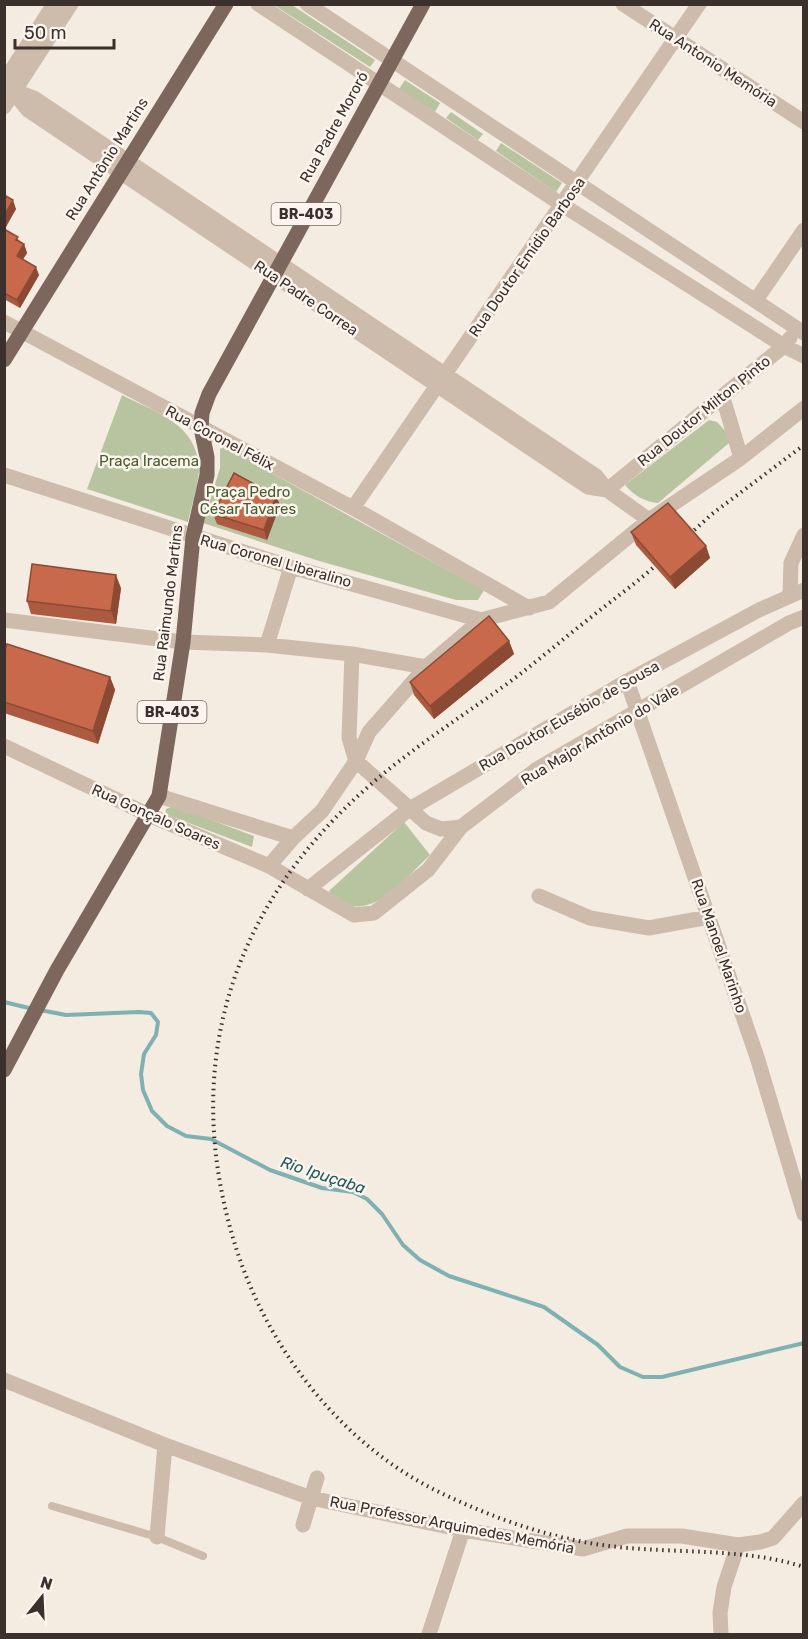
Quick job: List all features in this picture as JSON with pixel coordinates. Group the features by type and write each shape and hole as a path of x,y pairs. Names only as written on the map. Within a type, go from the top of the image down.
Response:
{"main road":[{"name":"Rua Antônio Martins","path":"5,359 226,4"},
{"name":"Rua Padre Mororó","path":"201,428 202,413 208,394 423,4"},
{"name":"Rua Raimundo Martins","path":"4,1070 57,970 159,796 183,642 193,537 207,476 207,457 201,428"}],"street":[{"path":"4,108 8,87 54,4"},
{"path":"8,87 71,4"},
{"path":"258,4 561,204 784,346 804,356"},
{"path":"307,4 390,62 800,331"},
{"name":"Rua Antonio Memória","path":"623,4 804,122"},
{"name":"Rua Doutor Emídio Barbosa","path":"353,508 699,4"},
{"name":"Rua Padre Correa","path":"8,87 34,98 124,166 441,380 588,487 607,490 649,520"},
{"path":"756,300 804,230"},
{"name":"Rua Coronel Félix","path":"4,322 353,508 530,608"},
{"name":"Rua Doutor Milton Pinto","path":"607,490 723,398 800,331"},
{"path":"723,398 741,458"},
{"path":"269,866 293,838 322,811 356,761 369,732 426,666 481,620 549,602 649,520 741,458 804,408"},
{"name":"Rua Coronel Liberalino","path":"4,475 291,567 481,620"},
{"name":"Rua Doutor Eusébio de Sousa","path":"308,889 408,810 627,681 797,592 791,563 804,535"},
{"path":"267,645 291,567"},
{"name":"Rua Major Antônio do Vale","path":"308,889 354,915 374,913 428,870 461,827 537,769 789,622 804,617"},
{"path":"4,620 183,642 267,645 352,654 426,666"},
{"path":"352,654 349,738 356,761 408,810 426,823 441,830 461,827"},
{"name":"Rua Manoel Marinho","path":"627,681 639,710 757,1056 804,1214"},
{"name":"Rua Gonçalo Soares","path":"4,746 149,815 269,866 308,889"},
{"name":"Rua Gonçalo Soares","path":"159,796 293,838"},
{"path":"539,896 590,918 649,928 709,917"},
{"name":"Rua Professor Arquimedes Memória","path":"4,1380 165,1445 311,1498 463,1530 583,1549 627,1536 682,1536 738,1545"},
{"path":"157,1537 165,1445"},
{"path":"303,1525 317,1478"},
{"path":"721,1635 720,1613 724,1587 738,1545 773,1538 804,1503"},
{"path":"429,1635 463,1530"}],"lane":[{"path":"52,1506 157,1537 203,1556"}],"green space":[{"path":"274,5 292,5 375,60 370,67"},
{"path":"405,80 440,103 435,112 399,89"},
{"path":"451,112 483,134 478,140 446,118"},
{"path":"501,143 562,183 556,192 496,151"},
{"name":"Praça Iracema","path":"122,395 172,421 190,440 196,452 199,474 188,522 87,489"},
{"path":"709,420 717,422 731,437 729,443 658,503 640,497 625,485"},
{"name":"Praça Pedro César Tavares","path":"224,447 484,590 478,600 456,600 316,560 203,523 220,468 220,449"},
{"path":"174,806 254,836 252,847 165,814 166,809"},
{"path":"404,822 430,855 396,888 383,898 356,906 342,902 329,891"}],"building":[{"path":"4,195 13,200 4,216"},
{"path":"4,229 18,237 16,240 24,244 17,256 36,267 17,300 4,293"},
{"path":"234,473 276,496 264,530 213,514"},
{"path":"668,503 706,546 670,577 631,532"},
{"path":"32,564 116,575 111,611 27,601"},
{"path":"489,616 509,641 430,706 410,682"},
{"path":"7,644 110,677 93,731 4,702 4,652"}],"waterway":[{"name":"Rio Ipuçaba","path":"4,1002 33,1009"},
{"name":"Rio Ipuçaba","path":"40,1010 66,1015 151,1013 158,1022 156,1035 144,1054 141,1074 143,1090 152,1111 167,1126 186,1136 211,1139 270,1170 322,1188 353,1192 367,1199 382,1214 403,1245 420,1260 449,1276 544,1307 598,1345 620,1367 643,1377 662,1377 804,1343"}],"railway":[{"path":"681,542 712,514 804,445"},
{"path":"666,556 637,582 525,671 385,772 320,835 280,887 249,942 228,999 216,1060 213,1123 221,1187 238,1254 252,1291 291,1361 342,1423 404,1473 439,1492 485,1512 556,1536 629,1548 739,1554 804,1567"}]}
